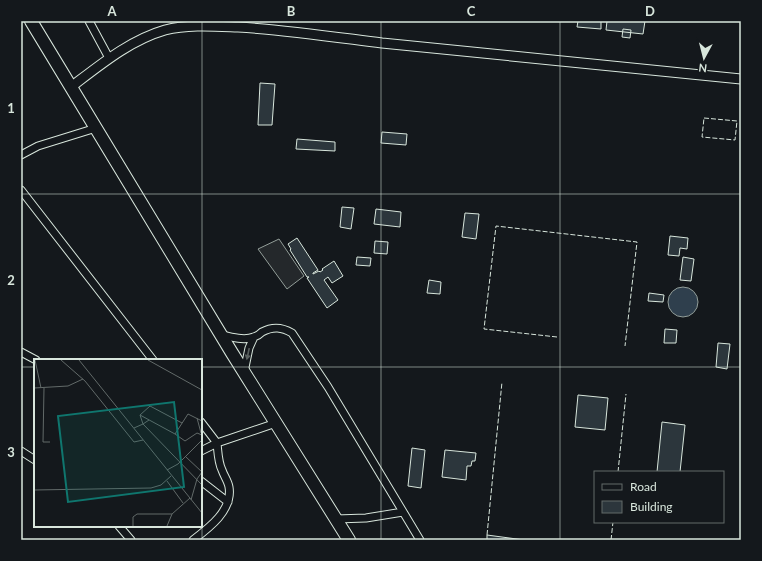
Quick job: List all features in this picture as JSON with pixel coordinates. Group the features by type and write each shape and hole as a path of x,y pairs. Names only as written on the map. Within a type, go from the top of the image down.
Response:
{"highway":[{"path":"31,21 348,540"}],"street":[{"path":"89,21 109,58"},
{"path":"71,87 109,58 146,36 181,27 215,26 259,29 741,79"},
{"path":"21,155 38,146 96,128"},
{"path":"21,190 152,359"},
{"path":"222,335 237,338 254,337 270,328 277,327 292,333 328,388 420,540"},
{"path":"244,372 249,348 254,337"},
{"path":"21,352 34,359"},
{"path":"193,540 221,515 228,502 230,493 229,486 220,464 217,443 202,423"},
{"path":"202,450 217,443 276,423"},
{"path":"21,451 34,459"},
{"path":"202,483 228,502"},
{"path":"336,519 366,518 403,512"},
{"path":"120,527 132,540"}],"shaded area":[{"path":"279,239 304,276 287,289 258,249"}],"water":[{"path":"683,287 693,292 698,302 693,312 683,317 673,312 668,302 673,292"}],"building":[{"path":"578,21 601,21 601,29 577,27"},
{"path":"607,21 645,21 643,34 606,30"},
{"path":"623,29 631,30 630,38 622,37"},
{"path":"260,83 275,84 272,125 258,125"},
{"path":"382,132 407,134 406,145 381,143"},
{"path":"297,139 335,142 335,151 296,149"},
{"path":"342,207 354,208 351,229 340,227"},
{"path":"376,209 401,212 400,227 374,224"},
{"path":"465,213 479,214 476,239 462,237"},
{"path":"670,236 688,238 687,249 680,248 679,256 668,255"},
{"path":"297,238 318,270 313,274 319,271 320,272 334,261 343,276 332,283 328,277 324,280 338,300 327,308 307,278 309,277 307,277 290,250 291,249 288,244"},
{"path":"375,241 388,242 387,254 374,253"},
{"path":"357,257 371,258 370,266 356,265"},
{"path":"683,257 694,259 691,281 680,280"},
{"path":"429,280 441,282 440,294 427,293"},
{"path":"649,293 664,295 663,302 648,301"},
{"path":"665,329 677,330 676,343 664,343"},
{"path":"718,343 730,344 727,369 716,367"},
{"path":"578,395 608,398 605,430 575,427"},
{"path":"662,422 685,425 680,471 657,471"},
{"path":"412,448 425,450 421,488 408,486"},
{"path":"445,450 476,453 475,461 472,461 471,466 467,466 466,480 442,477"},
{"path":"487,535 524,540 487,540"}],"fence":[{"path":"704,118 737,121 735,140 702,137 704,118"},
{"path":"557,337 484,329 496,226 637,242 625,346"},
{"path":"487,535 502,382"},
{"path":"618,471 626,394"},
{"path":"611,540 613,523"}]}
